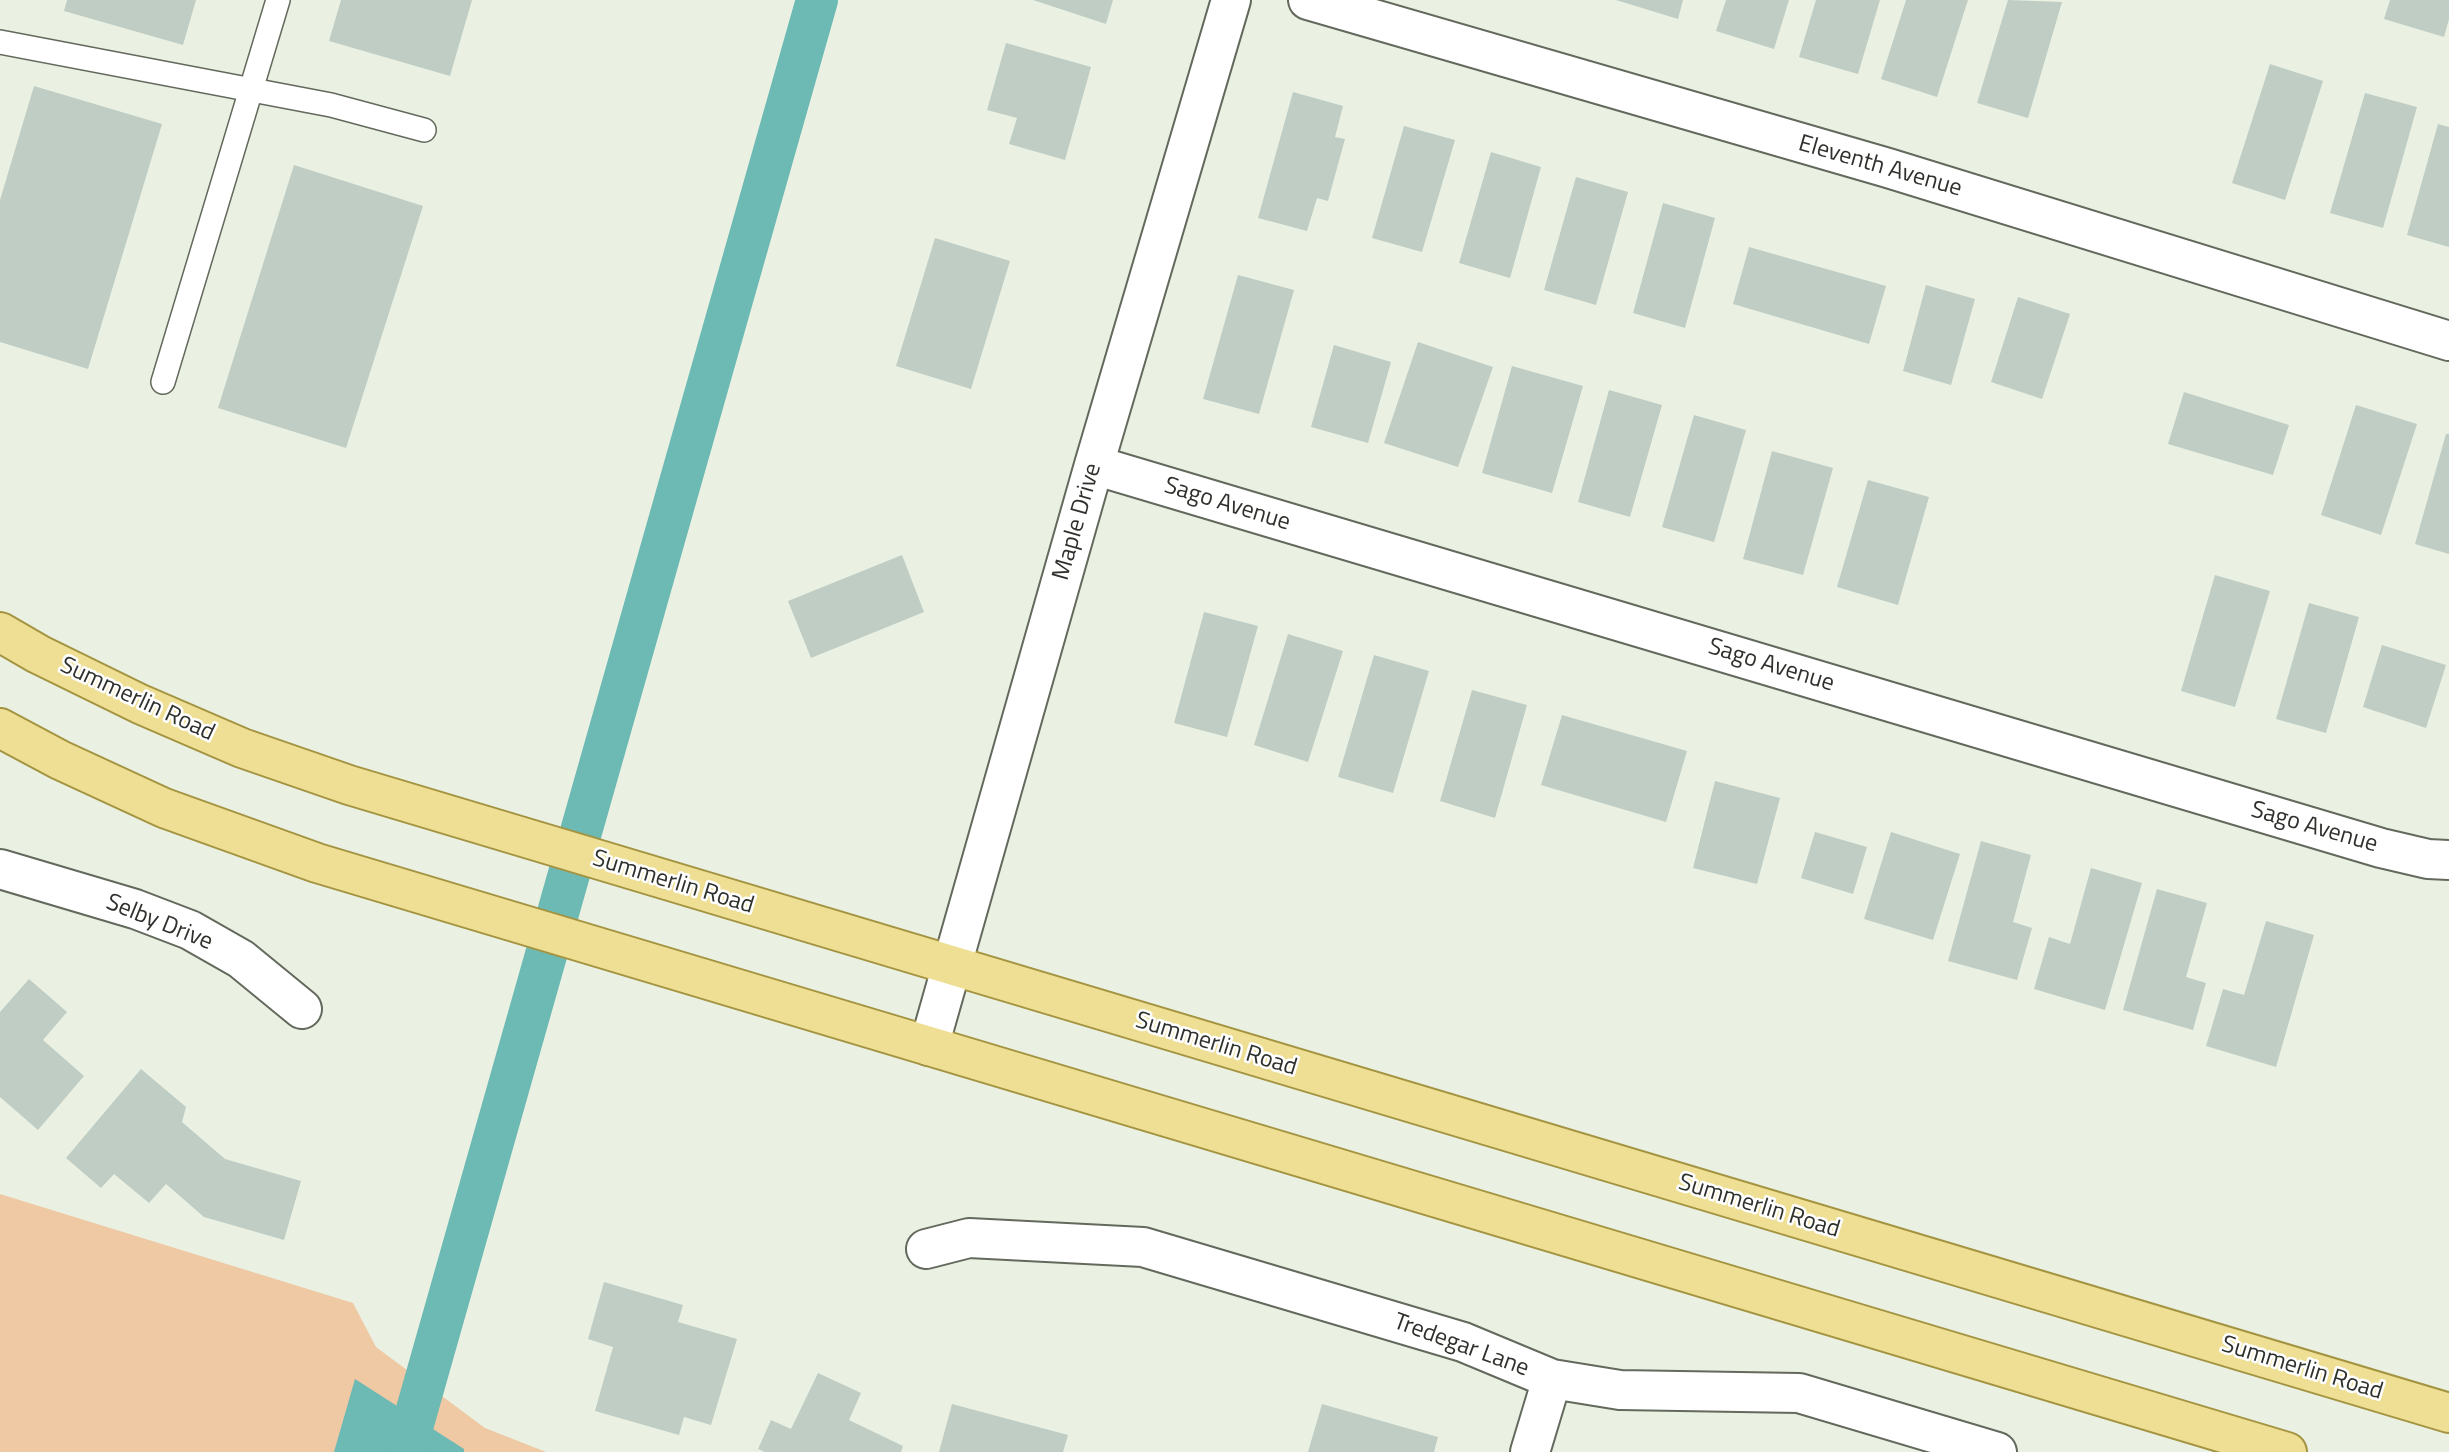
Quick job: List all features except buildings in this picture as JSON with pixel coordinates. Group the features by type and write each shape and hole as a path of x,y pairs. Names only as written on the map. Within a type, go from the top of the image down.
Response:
{"main road":[{"name":"Summerlin Road","path":"0,632 140,705 242,748 349,785 2449,1413"},
{"path":"0,728 60,760 164,808 317,863 2287,1452"}],"street":[{"name":"Maple Drive","path":"929,1046 1094,466 1231,0"},
{"name":"Eleventh Avenue","path":"1308,0 1888,168 2449,341"},
{"name":"Sago Avenue","path":"1094,466 2381,848 2428,859 2449,860"},
{"name":"Selby Drive","path":"0,869 135,909 190,930 241,959 302,1009"},
{"name":"Tredegar Lane","path":"926,1249 969,1238 1143,1247 1463,1342 1552,1379 1620,1390 1799,1393 1997,1452"},
{"path":"1530,1452 1552,1379"}],"lane":[{"path":"163,382 278,0"},
{"path":"0,42 331,105 424,130"}],"shaded area":[{"path":"0,1194 353,1303 376,1347 485,1428 546,1452 0,1452"}],"water":[{"path":"355,1379 464,1449 464,1452 334,1452"}],"waterway":[{"path":"405,1452 817,0"}]}
